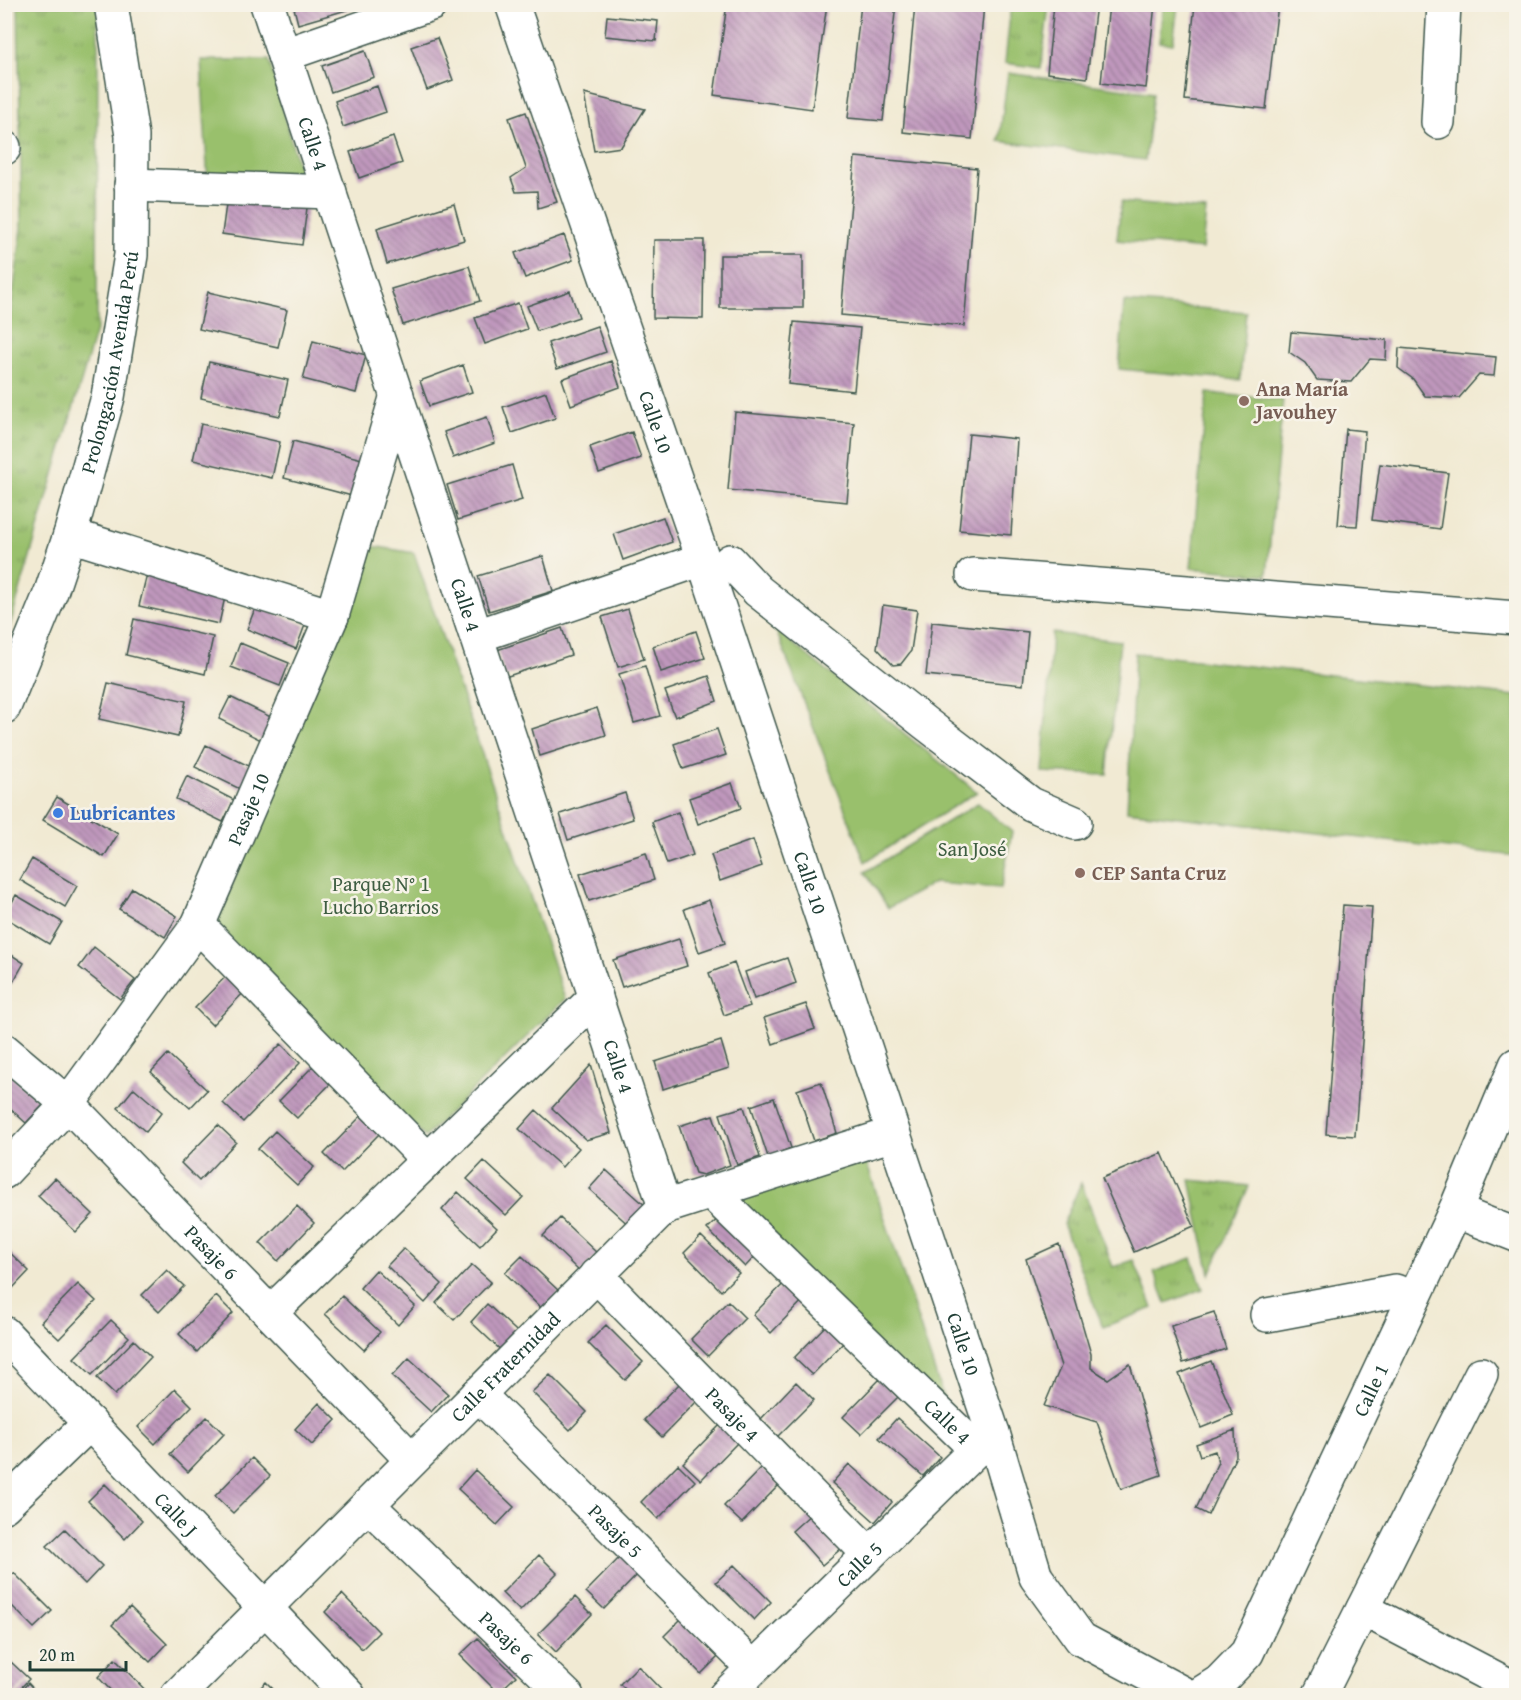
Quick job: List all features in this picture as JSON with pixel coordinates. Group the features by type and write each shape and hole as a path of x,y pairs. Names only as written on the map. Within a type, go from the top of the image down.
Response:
{"street":[{"name":"Prolongación Avenida Perú","path":"4,707 51,592 70,535 108,397 131,255 132,136 111,4"},
{"name":"Calle 4","path":"267,4 665,1207"},
{"path":"285,55 431,4"},
{"name":"Calle 10","path":"512,4 716,560 893,1134 984,1441 1036,1577 1081,1639 1188,1695"},
{"path":"1438,122 1444,4"},
{"path":"131,184 330,192"},
{"name":"Pasaje 10","path":"4,1172 68,1104 198,924 332,616 397,395"},
{"path":"70,535 332,616"},
{"path":"477,636 716,560 1031,804 1075,824"},
{"path":"973,575 1516,618"},
{"path":"198,924 428,1160"},
{"path":"270,1313 596,997"},
{"name":"Pasaje 6","path":"4,1050 68,1104 412,1460"},
{"name":"Calle 1","path":"1197,1695 1219,1682 1247,1653 1455,1211 1516,1065"},
{"name":"Calle Fraternidad","path":"177,1695 665,1207 893,1134"},
{"name":"Calle 4","path":"712,1193 984,1441"},
{"path":"1455,1211 1516,1235"},
{"name":"Pasaje 4","path":"596,1275 869,1554"},
{"path":"1267,1315 1395,1291 1414,1298"},
{"name":"Calle J","path":"4,1333 349,1695"},
{"path":"1320,1695 1481,1374"},
{"name":"Pasaje 5","path":"478,1394 753,1668"},
{"path":"4,1506 90,1423"},
{"name":"Calle 5","path":"725,1695 984,1441"},
{"name":"Pasaje 6","path":"368,1505 567,1695"},
{"path":"1363,1609 1516,1689"}],"green space":[{"path":"18,5 98,5 97,327 5,642 4,361 22,228"},
{"path":"1011,5 1049,5 1041,68 1005,63"},
{"path":"1163,5 1178,5 1173,44 1159,42"},
{"path":"201,60 269,60 305,191 208,185"},
{"path":"1008,73 1153,93 1145,160 999,141"},
{"path":"1121,202 1206,210 1202,249 1117,240"},
{"path":"1124,302 1246,312 1240,380 1119,369"},
{"path":"1207,393 1283,400 1267,575 1191,568"},
{"name":"Parque N° 1 Lucho Barrios","path":"372,546 414,553 565,999 425,1137 213,931"},
{"path":"776,630 977,792 865,862"},
{"path":"1052,633 1120,641 1107,775 1042,772"},
{"path":"1135,653 1516,696 1516,856 1127,811"},
{"name":"San José","path":"978,803 1012,832 1001,888 934,883 888,908 865,872"},
{"path":"864,1155 950,1418 726,1204"},
{"path":"1190,1180 1249,1186 1210,1274"},
{"path":"1081,1183 1113,1267 1134,1260 1153,1308 1103,1327 1063,1224"},
{"path":"1192,1258 1203,1289 1166,1303 1154,1272"}],"building":[{"path":"293,4 364,4 364,5 298,24"},
{"path":"727,4 827,4 812,109 714,95"},
{"path":"861,4 896,4 883,121 848,118"},
{"path":"915,4 984,4 972,139 903,132"},
{"path":"1054,4 1096,4 1087,78 1047,73"},
{"path":"1109,4 1155,4 1146,88 1101,83"},
{"path":"1195,4 1278,4 1266,109 1185,100"},
{"path":"607,16 658,21 656,41 605,36"},
{"path":"437,38 453,80 427,90 411,47"},
{"path":"365,51 374,77 331,92 322,66"},
{"path":"377,86 386,112 343,127 335,101"},
{"path":"584,94 645,109 621,147 594,151"},
{"path":"526,112 557,202 538,208 537,191 516,192 511,178 526,168 509,118"},
{"path":"393,137 402,163 359,178 350,152"},
{"path":"855,157 977,168 964,326 841,315"},
{"path":"227,197 307,208 302,245 222,234"},
{"path":"454,204 464,240 387,264 377,228"},
{"path":"564,235 573,260 525,278 515,253"},
{"path":"654,240 704,240 703,319 653,318"},
{"path":"720,255 803,255 803,308 720,308"},
{"path":"469,266 480,301 403,325 391,289"},
{"path":"570,291 579,317 537,331 527,306"},
{"path":"208,292 287,310 278,347 199,329"},
{"path":"518,303 527,329 485,344 475,318"},
{"path":"794,322 860,328 854,391 788,384"},
{"path":"597,326 606,352 557,369 548,343"},
{"path":"1291,332 1387,340 1386,360 1370,359 1351,382 1317,380 1305,363 1289,352"},
{"path":"313,341 366,355 356,393 303,379"},
{"path":"1399,348 1496,357 1494,376 1479,375 1459,398 1425,396 1413,379 1398,368"},
{"path":"611,361 620,387 571,405 562,379"},
{"path":"209,362 288,380 280,416 201,398"},
{"path":"463,365 472,392 429,406 420,381"},
{"path":"546,392 555,418 512,433 503,407"},
{"path":"735,412 854,423 847,502 728,490"},
{"path":"487,417 495,443 453,458 444,432"},
{"path":"201,424 280,442 272,478 193,460"},
{"path":"1346,429 1365,431 1357,526 1338,525"},
{"path":"632,432 641,458 599,473 590,447"},
{"path":"969,434 1017,439 1011,535 959,530"},
{"path":"293,441 362,459 352,496 284,478"},
{"path":"1380,464 1448,473 1440,529 1372,520"},
{"path":"512,465 522,500 458,520 447,485"},
{"path":"663,517 672,542 623,560 614,534"},
{"path":"543,556 553,591 489,611 478,576"},
{"path":"148,570 227,588 219,624 139,606"},
{"path":"883,605 917,610 911,651 901,664 893,665 877,648"},
{"path":"256,606 305,625 296,649 247,629"},
{"path":"628,609 644,659 618,667 602,617"},
{"path":"134,619 213,637 205,674 126,655"},
{"path":"932,622 1028,632 1023,685 926,675"},
{"path":"562,628 571,655 505,677 497,650"},
{"path":"696,631 705,658 661,672 653,646"},
{"path":"240,643 289,663 280,686 231,667"},
{"path":"645,666 660,716 634,723 619,674"},
{"path":"709,676 717,701 675,717 665,691"},
{"path":"108,683 186,701 178,737 99,719"},
{"path":"230,697 277,720 267,743 219,719"},
{"path":"597,708 606,735 540,756 532,729"},
{"path":"717,729 726,755 683,769 674,744"},
{"path":"206,745 253,768 242,790 195,767"},
{"path":"187,776 234,800 223,822 176,799"},
{"path":"732,783 741,808 698,824 689,798"},
{"path":"625,793 633,819 568,840 560,814"},
{"path":"57,797 118,834 104,857 43,820"},
{"path":"678,812 693,855 667,864 652,822"},
{"path":"753,840 762,866 720,881 711,855"},
{"path":"646,853 654,880 589,901 580,874"},
{"path":"32,859 77,886 65,907 20,880"},
{"path":"132,888 177,916 165,937 119,909"},
{"path":"16,895 62,922 49,944 4,917"},
{"path":"709,900 725,943 699,952 684,909"},
{"path":"1343,905 1372,907 1355,1136 1326,1134"},
{"path":"679,939 687,966 622,987 613,960"},
{"path":"94,947 135,980 120,999 79,967"},
{"path":"4,950 24,963 12,984 4,979"},
{"path":"787,958 796,983 754,999 745,972"},
{"path":"734,963 750,1006 724,1015 709,973"},
{"path":"232,970 249,987 212,1025 195,1008"},
{"path":"806,1004 815,1029 773,1044 764,1018"},
{"path":"721,1041 729,1068 663,1089 655,1062"},
{"path":"281,1044 300,1063 243,1122 223,1103"},
{"path":"168,1054 207,1090 190,1108 151,1072"},
{"path":"316,1063 334,1080 297,1118 279,1101"},
{"path":"591,1065 611,1133 586,1140 552,1108"},
{"path":"4,1069 43,1105 26,1123 4,1103"},
{"path":"821,1082 837,1133 814,1141 797,1090"},
{"path":"134,1088 162,1112 146,1132 118,1108"},
{"path":"774,1098 791,1148 768,1157 751,1106"},
{"path":"744,1107 760,1157 737,1165 720,1114"},
{"path":"536,1110 579,1148 562,1167 519,1129"},
{"path":"713,1115 730,1165 703,1175 695,1173 679,1126"},
{"path":"361,1116 379,1134 342,1172 324,1154"},
{"path":"218,1125 236,1142 199,1181 181,1163"},
{"path":"275,1131 314,1167 297,1185 258,1149"},
{"path":"1162,1153 1194,1226 1134,1252 1102,1178"},
{"path":"484,1161 523,1197 506,1215 467,1179"},
{"path":"606,1170 648,1208 632,1228 589,1189"},
{"path":"55,1178 93,1214 76,1232 38,1196"},
{"path":"458,1192 497,1228 480,1246 442,1210"},
{"path":"297,1206 314,1223 278,1261 260,1243"},
{"path":"725,1212 762,1249 745,1267 707,1229"},
{"path":"560,1218 598,1254 581,1273 543,1236"},
{"path":"701,1236 739,1273 721,1291 684,1253"},
{"path":"1059,1244 1091,1354 1091,1368 1108,1379 1130,1364 1161,1475 1121,1489 1097,1422 1044,1406 1061,1366 1026,1259"},
{"path":"4,1247 29,1271 12,1289 4,1281"},
{"path":"404,1248 442,1284 425,1303 387,1266"},
{"path":"522,1256 560,1292 543,1310 505,1273"},
{"path":"472,1265 491,1282 454,1320 436,1303"},
{"path":"167,1270 184,1286 159,1312 142,1295"},
{"path":"376,1270 415,1306 398,1325 360,1288"},
{"path":"790,1277 808,1295 771,1333 753,1315"},
{"path":"78,1284 96,1301 59,1339 41,1322"},
{"path":"216,1296 233,1313 197,1352 179,1334"},
{"path":"342,1296 380,1332 364,1350 325,1314"},
{"path":"728,1301 745,1318 708,1356 691,1339"},
{"path":"487,1304 526,1340 509,1358 471,1322"},
{"path":"1214,1312 1226,1349 1183,1363 1171,1326"},
{"path":"111,1320 129,1337 92,1375 74,1358"},
{"path":"831,1320 849,1337 812,1375 794,1358"},
{"path":"606,1325 643,1362 625,1380 588,1343"},
{"path":"134,1340 151,1357 115,1395 97,1378"},
{"path":"409,1358 448,1394 431,1412 392,1376"},
{"path":"1211,1361 1233,1415 1201,1428 1179,1374"},
{"path":"550,1375 587,1412 570,1430 532,1392"},
{"path":"880,1379 898,1397 861,1434 843,1417"},
{"path":"681,1382 699,1399 662,1437 644,1420"},
{"path":"796,1382 814,1400 777,1437 760,1420"},
{"path":"175,1389 192,1406 155,1444 138,1427"},
{"path":"319,1403 336,1420 312,1445 295,1429"},
{"path":"207,1417 224,1434 188,1472 170,1454"},
{"path":"897,1418 940,1457 923,1476 879,1438"},
{"path":"720,1425 738,1442 701,1480 683,1463"},
{"path":"1235,1430 1236,1456 1208,1515 1196,1509 1218,1462 1215,1451 1200,1456 1196,1444"},
{"path":"252,1458 270,1476 233,1513 215,1496"},
{"path":"678,1464 695,1481 658,1519 641,1502"},
{"path":"849,1464 892,1502 875,1522 832,1483"},
{"path":"761,1468 779,1485 742,1523 724,1506"},
{"path":"475,1470 514,1507 497,1525 458,1489"},
{"path":"105,1484 142,1521 125,1539 88,1501"},
{"path":"812,1513 843,1547 822,1565 792,1531"},
{"path":"65,1529 102,1566 85,1584 47,1546"},
{"path":"623,1554 641,1571 604,1609 586,1592"},
{"path":"539,1555 557,1573 520,1611 502,1593"},
{"path":"734,1565 771,1602 754,1620 716,1582"},
{"path":"14,1573 52,1611 34,1628 4,1598 4,1583"},
{"path":"342,1594 379,1632 362,1649 325,1612"},
{"path":"575,1597 592,1614 556,1652 538,1634"},
{"path":"130,1607 167,1644 150,1662 112,1625"},
{"path":"681,1619 718,1657 701,1674 664,1636"},
{"path":"478,1638 516,1676 498,1693 460,1655"},
{"path":"115,1659 151,1696 116,1696 98,1677"},
{"path":"11,1662 29,1679 13,1696 4,1696 4,1669"},
{"path":"638,1666 667,1696 632,1696 620,1684"},
{"path":"266,1682 280,1696 252,1696"},
{"path":"28,1683 40,1696 16,1696"}],"place":[{"name":"Ana María Javouhey","path":"1244,401"},
{"name":"Lubricantes","path":"58,813"},
{"name":"CEP Santa Cruz","path":"1080,873"}]}
